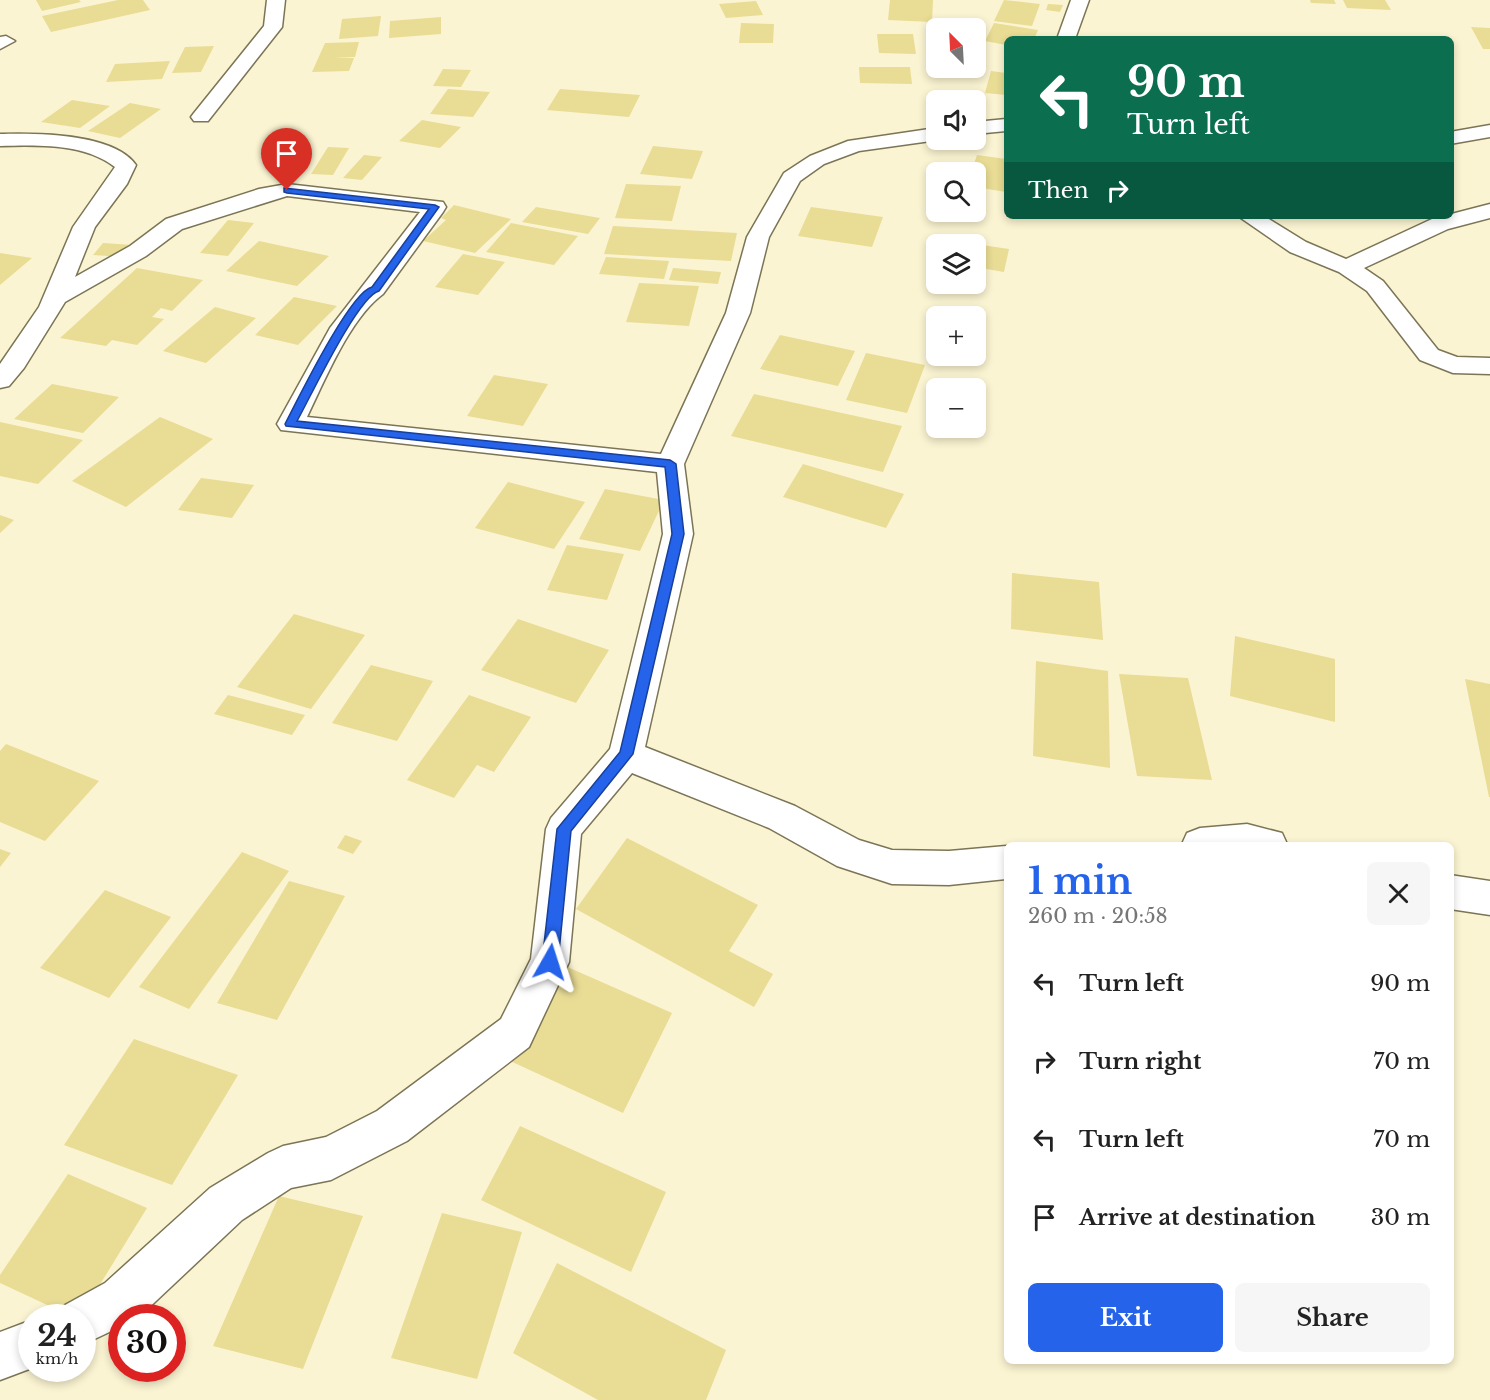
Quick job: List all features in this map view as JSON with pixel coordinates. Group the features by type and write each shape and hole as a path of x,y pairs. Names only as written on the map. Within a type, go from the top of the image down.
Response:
{"street":[{"path":"201,117 273,27 276,0"},
{"path":"1067,36 1080,0"},
{"path":"986,127 1004,124"},
{"path":"1454,137 1490,131"},
{"path":"96,1314 122,1300 226,1204 283,1168 331,1158 392,1126 515,1033 550,962 564,829 626,754 678,534 670,464 738,314 758,237 791,177 816,160 855,145 926,135"},
{"path":"0,140 43,141 90,148 118,156 126,165 121,179 93,213 79,236 56,298 13,367 0,380"},
{"path":"56,298 138,251 174,224 267,194 287,190 435,207 375,289 369,290 351,312 290,424 670,464"},
{"path":"1347,267 1440,224 1490,211"},
{"path":"1254,219 1298,247 1347,267 1375,286 1429,355 1453,365 1490,366"},
{"path":"626,754 782,817 850,854 892,867 949,868 1004,863"},
{"path":"1224,842 1247,840 1258,842"},
{"path":"1454,893 1490,898"},
{"path":"0,1356 18,1349"}],"building":[{"path":"36,0 79,0 81,2 42,11"},
{"path":"118,0 143,0 150,10 51,32 42,16"},
{"path":"890,0 933,0 932,18 926,18 926,22 888,20"},
{"path":"1004,0 1040,4 1032,26 994,21"},
{"path":"1310,0 1334,0 1336,4 1311,3"},
{"path":"1343,0 1385,0 1391,10 1347,8"},
{"path":"756,1 763,15 726,18 719,4"},
{"path":"1048,4 1063,5 1060,12 1046,10"},
{"path":"381,16 378,36 339,39 342,19"},
{"path":"441,17 441,34 389,38 390,21"},
{"path":"741,23 774,24 773,43 739,43"},
{"path":"994,23 1038,30 1035,36 1004,36 1004,45 986,41"},
{"path":"1471,27 1490,28 1490,49 1483,49"},
{"path":"877,34 913,34 916,54 879,53"},
{"path":"359,42 355,57 334,57 354,58 349,71 312,72 325,43"},
{"path":"214,46 201,72 172,73 185,47"},
{"path":"170,61 162,79 106,82 115,64"},
{"path":"859,67 910,67 912,84 860,83"},
{"path":"443,69 471,70 461,87 433,86"},
{"path":"991,71 1004,73 1004,95 986,93"},
{"path":"448,89 490,92 473,117 430,114"},
{"path":"560,89 640,95 629,117 547,110"},
{"path":"72,100 110,106 80,128 41,122"},
{"path":"130,103 161,109 120,138 88,131"},
{"path":"422,120 461,127 440,148 399,141"},
{"path":"653,146 703,151 692,179 640,174"},
{"path":"328,147 349,148 333,175 311,174"},
{"path":"364,155 382,157 362,180 343,178"},
{"path":"977,155 1004,159 1004,192 986,189 986,162 975,162"},
{"path":"626,184 681,186 672,221 615,218"},
{"path":"454,205 511,219 475,253 423,241 446,220 441,218"},
{"path":"536,207 600,218 588,234 522,222"},
{"path":"811,207 883,217 872,247 798,236"},
{"path":"228,220 254,223 228,256 200,253"},
{"path":"511,223 578,236 554,265 486,252"},
{"path":"613,226 737,233 731,261 604,254"},
{"path":"259,241 329,256 297,286 226,271"},
{"path":"103,243 133,245 123,257 93,255"},
{"path":"986,246 1009,249 1004,272 986,269"},
{"path":"0,253 32,258 0,285"},
{"path":"463,254 505,262 478,295 435,287"},
{"path":"606,257 669,261 664,279 599,274"},
{"path":"137,268 203,280 172,311 161,308 152,317 164,319 137,345 112,340 106,346 60,338"},
{"path":"673,268 721,272 718,284 669,280"},
{"path":"639,283 699,286 689,326 626,322"},
{"path":"294,297 337,306 298,345 255,335"},
{"path":"215,307 256,318 206,363 163,351"},
{"path":"780,335 855,351 838,386 760,369"},
{"path":"866,353 925,365 907,413 846,400"},
{"path":"494,375 548,384 523,426 467,416"},
{"path":"52,384 119,397 83,433 14,419"},
{"path":"754,394 902,426 883,472 731,436"},
{"path":"160,417 213,439 126,507 72,481"},
{"path":"0,422 83,440 38,484 0,476"},
{"path":"803,464 904,494 886,528 783,497"},
{"path":"201,478 254,485 232,518 178,510"},
{"path":"508,482 585,502 554,549 475,528"},
{"path":"605,489 664,500 640,551 579,539"},
{"path":"0,515 14,520 0,533"},
{"path":"567,545 624,554 607,600 547,590"},
{"path":"1012,573 1099,582 1103,640 1011,629"},
{"path":"294,614 365,635 311,709 237,687"},
{"path":"518,619 609,650 576,703 481,670"},
{"path":"1235,636 1335,659 1335,722 1230,696"},
{"path":"1036,661 1108,671 1110,768 1033,756"},
{"path":"371,665 433,681 397,741 332,723"},
{"path":"1119,674 1188,678 1212,780 1137,776"},
{"path":"1465,679 1490,684 1490,797 1489,797"},
{"path":"228,695 305,715 292,735 214,714"},
{"path":"469,695 531,717 494,772 477,765 454,798 407,780"},
{"path":"6,744 99,781 45,841 0,822 0,751"},
{"path":"345,835 362,841 353,854 337,848"},
{"path":"627,838 758,905 729,951 773,974 754,1007 576,909"},
{"path":"0,849 11,853 0,867"},
{"path":"242,852 289,871 189,1009 139,987"},
{"path":"289,881 345,896 277,1020 217,1003"},
{"path":"105,890 171,917 109,998 40,968"},
{"path":"563,965 672,1013 623,1113 508,1060"},
{"path":"134,1039 238,1075 172,1185 64,1145"},
{"path":"520,1126 666,1192 631,1272 481,1200"},
{"path":"68,1174 147,1208 88,1304 45,1304 0,1283 0,1275"},
{"path":"279,1196 363,1216 303,1369 213,1346"},
{"path":"442,1213 522,1232 477,1379 391,1358"},
{"path":"557,1263 726,1350 706,1400 598,1400 513,1353"}],"route":[{"path":"287,190 435,207 375,289 369,290 351,312 310,383 290,424 670,464 678,534 626,754 564,829 550,962"}]}
